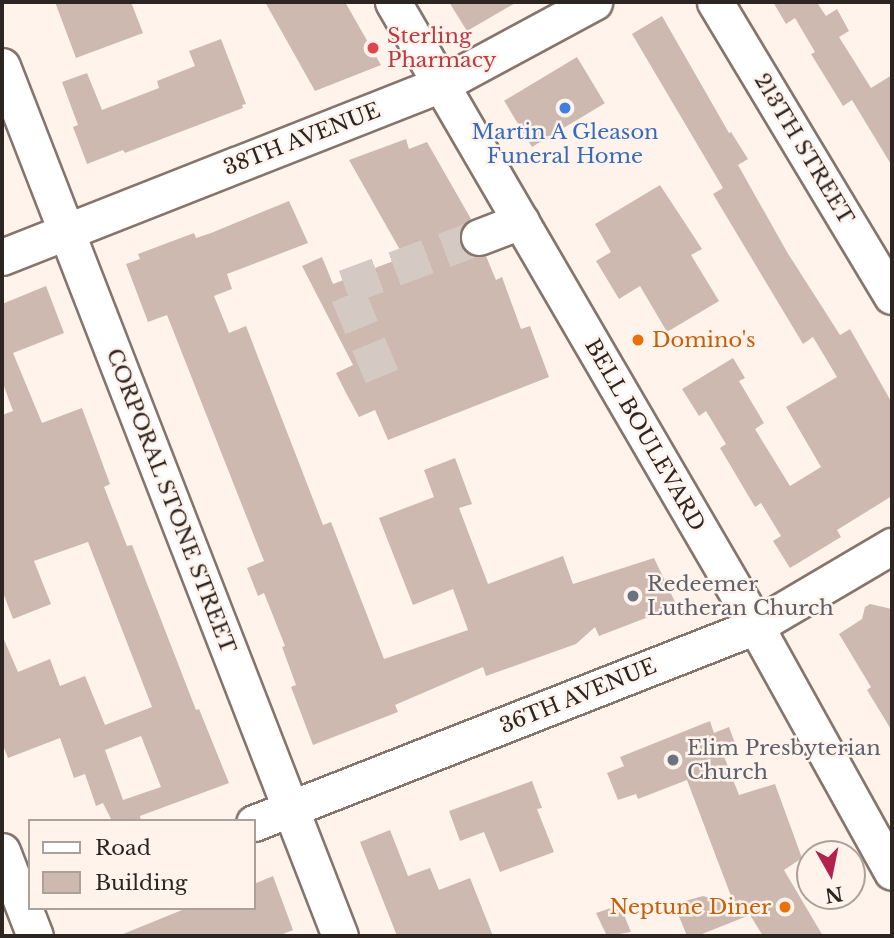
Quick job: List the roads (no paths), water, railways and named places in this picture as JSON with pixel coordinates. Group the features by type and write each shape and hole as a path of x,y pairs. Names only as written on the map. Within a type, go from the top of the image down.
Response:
{"street":[{"name":"BELL BOULEVARD","path":"393,2 756,625 892,872"},
{"name":"38TH AVENUE","path":"2,257 442,84 594,2"},
{"name":"213TH STREET","path":"715,2 892,296"},
{"name":"CORPORAL STONE STREET","path":"2,66 340,936"},
{"path":"479,237 521,222"},
{"name":"36TH AVENUE","path":"256,823 756,625 892,546"},
{"path":"2,851 26,920"}],"tunnel":[{"path":"382,376 345,287 479,237"}],"place":[{"name":"Sterling Pharmacy","path":"373,48"},
{"name":"Martin A Gleason Funeral Home","path":"565,108"},
{"name":"Domino's","path":"638,340"},
{"name":"Redeemer Lutheran Church","path":"633,596"},
{"name":"Elim Presbyterian Church","path":"673,760"},
{"name":"Neptune Diner","path":"785,907"}]}
